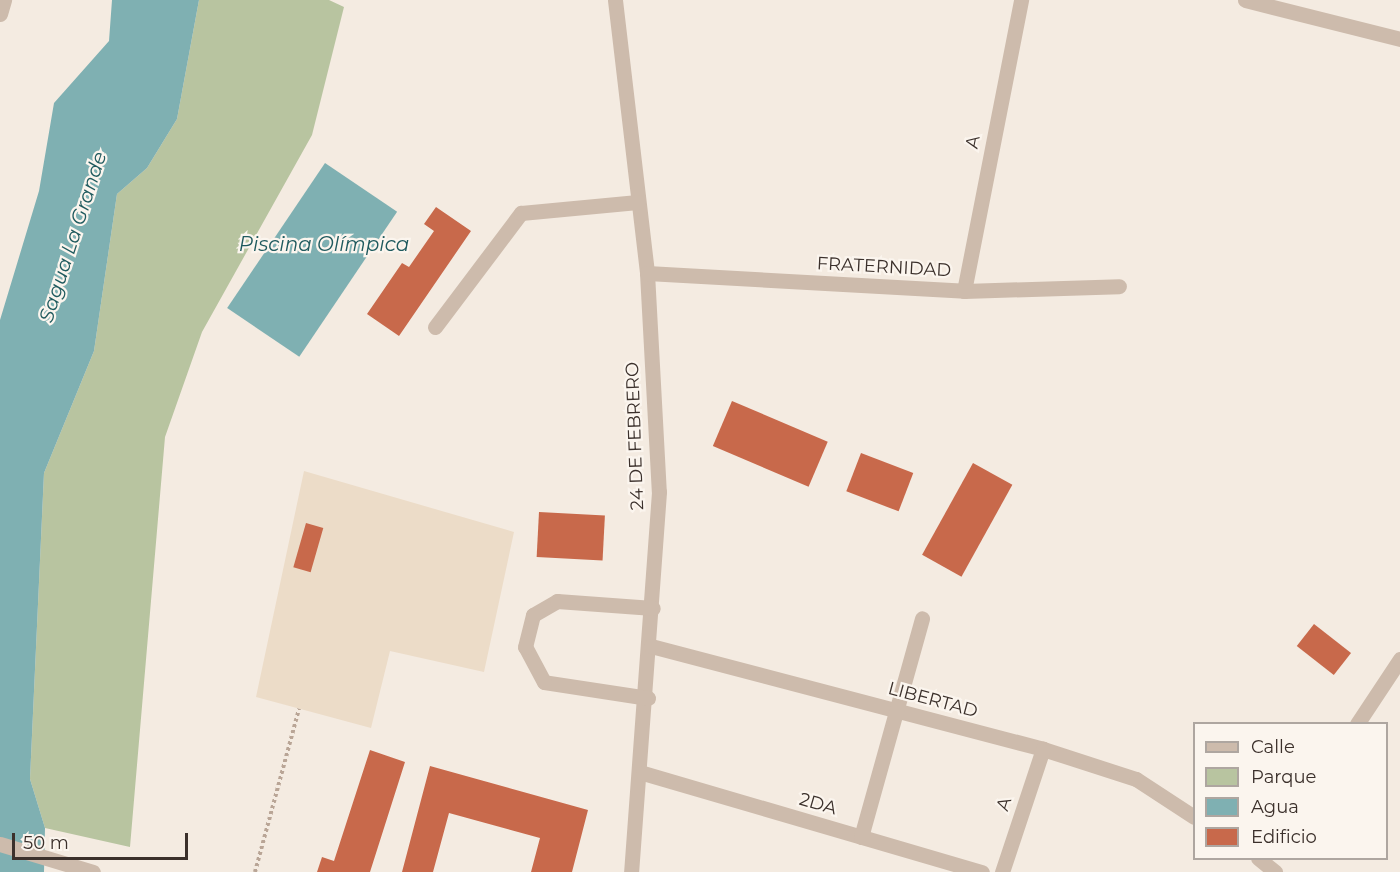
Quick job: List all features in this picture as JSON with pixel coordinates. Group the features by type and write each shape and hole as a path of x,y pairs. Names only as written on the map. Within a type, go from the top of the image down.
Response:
{"street":[{"path":"0,14 4,0"},
{"name":"24 DE FEBRERO","path":"615,0 647,273 659,492 643,773 631,872"},
{"name":"A","path":"964,291 1021,0"},
{"path":"1245,0 1400,39"},
{"path":"435,327 521,213 637,202"},
{"name":"FRATERNIDAD","path":"647,273 964,291 1119,286"},
{"path":"648,698 544,682 525,647 533,615 557,601 653,608"},
{"path":"861,837 894,710 922,618"},
{"name":"LIBERTAD","path":"651,646 1043,749 1136,779 1193,816"},
{"path":"1358,722 1400,659"},
{"name":"A","path":"1002,872 1043,749"},
{"name":"2DA","path":"643,773 982,872"},
{"path":"0,844 93,872"}],"path":[{"path":"255,872 299,709"}],"green space":[{"path":"199,0 329,0 344,7 312,135 202,332 165,437 130,847 45,828 30,779 44,473 94,351 117,194 147,168 177,119"}],"shaded area":[{"path":"304,471 514,532 484,672 390,651 371,728 256,697"}],"water":[{"name":"Sagua La Grande","path":"112,0 199,0 177,119 147,168 117,194 94,351 44,473 30,779 45,828 44,872 0,872 0,320 39,191 54,103 109,41"},
{"name":"Piscina Olímpica","path":"325,163 397,212 299,357 227,308"}],"building":[{"path":"436,207 471,231 399,336 367,314 402,263 409,267 434,231 424,224"},
{"path":"732,401 828,442 809,487 713,446"},
{"path":"861,453 913,473 899,511 846,491"},
{"path":"973,463 1012,485 961,577 922,555"},
{"path":"539,512 605,515 603,560 537,557"},
{"path":"306,523 323,528 311,572 293,567"},
{"path":"1314,624 1351,653 1334,675 1297,646"},
{"path":"370,750 405,762 370,872 317,872 322,857 334,861"},
{"path":"430,766 588,810 572,872 531,872 540,838 449,813 433,872 402,872"}]}
